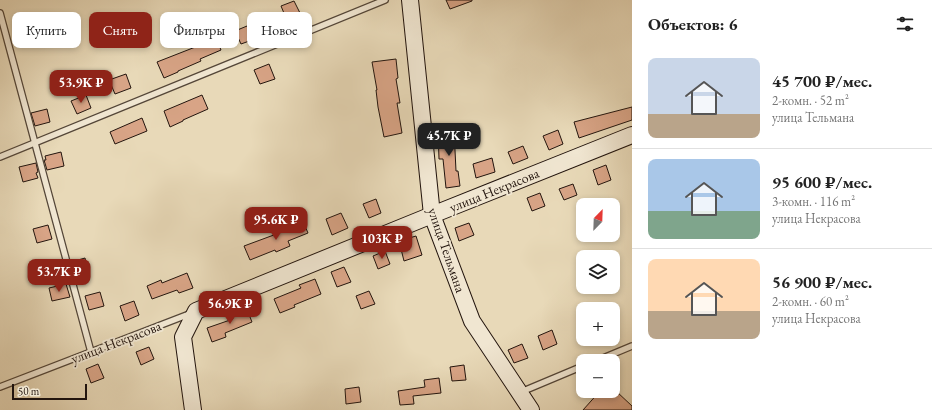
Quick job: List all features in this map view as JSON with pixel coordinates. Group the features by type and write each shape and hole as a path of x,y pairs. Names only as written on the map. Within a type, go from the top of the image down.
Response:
{"street":[{"name":"улица Тельмана","path":"410,0 432,215 472,321 531,410"},
{"name":"улица Некрасова","path":"196,311 632,136"},
{"path":"193,410 183,337 196,311"}],"lane":[{"path":"0,157 385,0"},
{"path":"0,13 91,352"},
{"name":"улица Некрасова","path":"0,387 196,311"},
{"path":"613,354 632,346"},
{"path":"519,393 576,369"}],"building":[{"path":"446,0 472,0 472,1 450,9"},
{"path":"294,1 300,12 284,12 281,6"},
{"path":"247,26 247,42 241,44 239,40 239,29"},
{"path":"193,48 220,48 221,50 164,78 157,62"},
{"path":"396,59 398,78 396,79 400,103 397,103 402,133 384,137 372,62"},
{"path":"269,64 275,79 260,84 254,70"},
{"path":"126,74 131,88 115,94 109,80"},
{"path":"86,95 91,108 77,114 71,101"},
{"path":"202,95 208,109 170,127 164,111"},
{"path":"632,107 632,120 579,138 574,122"},
{"path":"47,109 50,122 35,126 31,113"},
{"path":"142,118 147,131 115,144 110,132"},
{"path":"438,130 454,130 456,171 458,171 460,186 446,188 443,159 439,159"},
{"path":"558,130 563,144 549,150 543,136"},
{"path":"523,146 528,158 513,164 508,152"},
{"path":"61,152 64,166 47,170 44,160 46,160 45,156"},
{"path":"492,158 495,172 476,178 473,164"},
{"path":"36,163 38,172 36,173 38,178 23,182 19,167"},
{"path":"606,165 611,180 598,185 593,170"},
{"path":"573,184 577,195 564,200 559,189"},
{"path":"540,193 545,206 532,211 527,198"},
{"path":"376,199 381,213 369,218 363,204"},
{"path":"341,213 348,228 332,235 326,219"},
{"path":"302,219 308,233 288,241 290,246 250,260 244,246 290,229 288,225"},
{"path":"469,223 474,235 459,241 455,228"},
{"path":"48,225 52,239 37,243 33,229"},
{"path":"416,236 422,255 404,261 399,241"},
{"path":"385,251 390,264 378,269 373,256"},
{"path":"85,258 89,275 76,279 71,262"},
{"path":"344,267 351,282 337,287 331,272"},
{"path":"187,273 193,288 179,293 177,290 152,299 147,286 161,280 162,283"},
{"path":"315,279 321,294 294,305 295,307 280,313 274,299 301,288 299,285"},
{"path":"66,284 70,297 52,301 49,288"},
{"path":"369,291 375,304 361,309 356,296"},
{"path":"100,292 104,306 89,310 85,296"},
{"path":"134,301 139,315 125,321 120,306"},
{"path":"246,307 252,322 225,333 226,337 212,342 207,328 233,319 231,314"},
{"path":"552,330 557,344 543,350 538,336"},
{"path":"522,344 528,358 514,363 508,350"},
{"path":"149,347 154,359 141,365 136,352"},
{"path":"98,364 104,378 91,383 86,369"},
{"path":"464,365 466,380 452,381 450,367"},
{"path":"439,378 441,393 413,396 414,404 400,405 398,391 425,387 424,380"},
{"path":"359,387 361,402 346,404 345,389"},
{"path":"620,395 632,406 632,410 583,410 594,398 620,398"}]}
